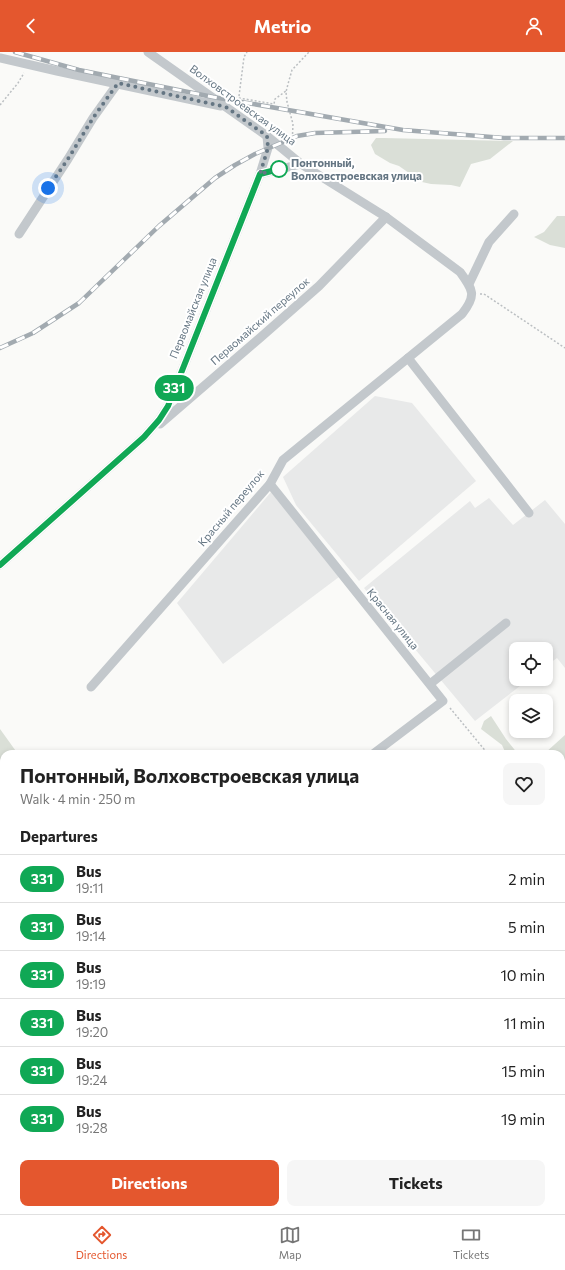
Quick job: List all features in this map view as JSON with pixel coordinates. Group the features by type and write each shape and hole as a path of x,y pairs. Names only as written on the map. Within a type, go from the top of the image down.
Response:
{"street":[{"name":"Волховстроевская улица","path":"148,52 267,136 301,164 386,217 460,272 469,284 472,294"},
{"path":"0,58 226,107"},
{"path":"19,234 93,118 118,83"},
{"name":"Первомайская улица","path":"0,565 144,437 159,420 168,406 260,174 268,148 267,136"},
{"path":"260,174 301,164"},
{"path":"469,284 490,242 514,214"},
{"name":"Первомайский переулок","path":"144,437 313,291 386,217"},
{"name":"Красный переулок","path":"91,687 270,484 283,460 462,314 472,300 472,294"},
{"path":"408,358 529,513"},
{"name":"Красная улица","path":"270,484 443,701"},
{"path":"430,684 506,623"},
{"path":"378,750 443,701"}],"path":[{"path":"239,116 239,98 244,56 247,52"},
{"path":"292,152 293,124 287,102 287,90 292,70 309,52"},
{"path":"0,105 20,80 29,65"},
{"path":"223,96 274,104 275,99 287,90"},
{"path":"472,294 484,294 565,348"},
{"path":"443,701 485,750"}],"shaded area":[{"path":"376,138 513,141 490,159 471,164 460,187 422,182 399,166 390,163 375,154 371,145"},
{"path":"557,216 565,216 565,248 550,245 534,237 544,232"},
{"path":"375,396 412,403 476,481 359,581 296,505 283,477"},
{"path":"271,492 339,577 223,664 177,603"},
{"path":"489,498 513,525 545,500 565,524 565,668 557,658 553,661 553,642 509,642 509,686 520,686 475,721 364,588 470,501 475,508"},
{"path":"491,716 515,750 504,750 502,745 481,729 484,721"},
{"path":"0,729 15,750 0,750"},
{"path":"565,735 565,750 548,750"}],"railway":[{"path":"15,52 79,70 213,97 403,130 504,138 565,138"},
{"path":"0,348 33,333 79,303 159,226 215,178 235,165 255,154 297,136 315,133 385,131"}],"bus line":[{"name":"331","path":"0,565 144,437 159,420 168,406 212,291 260,174 279,169"}],"place":[{"name":"Понтонный, Волховстроевская улица","path":"279,169"}],"route":[{"path":"48,188 93,118 118,83 226,107 267,136 268,148 260,174 279,169"}]}
